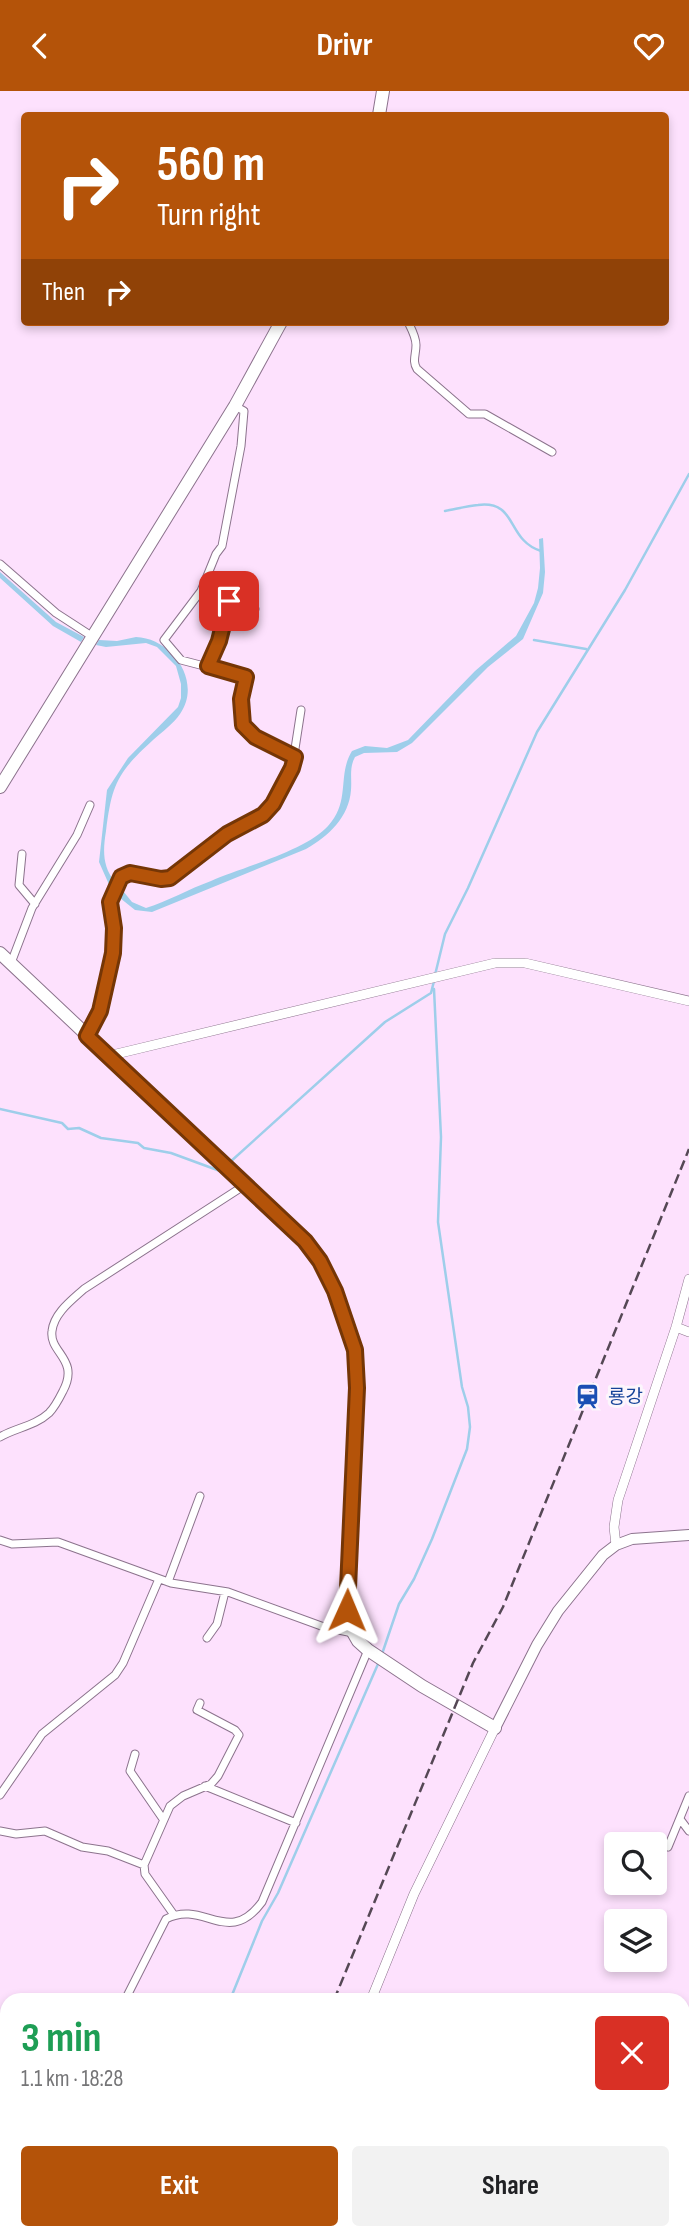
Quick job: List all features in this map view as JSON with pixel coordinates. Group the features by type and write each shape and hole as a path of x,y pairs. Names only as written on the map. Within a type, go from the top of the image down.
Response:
{"main road":[{"path":"380,112 383,91"},
{"path":"0,787 235,406 279,326"},
{"path":"0,953 305,1241 320,1261 335,1291 355,1350 357,1388 347,1610 354,1634 377,1655 422,1686 495,1728 537,1645 558,1611 603,1555 616,1545 632,1539 689,1535"}],"street":[{"path":"410,326 416,343 413,362 417,369 469,414 485,414 552,452"},
{"path":"235,406 244,411 232,498 222,546 201,591 164,640 181,660 246,677 240,712 246,731 295,757"},
{"path":"0,564 90,641"},
{"path":"201,591 255,609"},
{"path":"208,666 219,641 229,601"},
{"path":"87,1036 100,1011 113,953 114,928 110,902 117,883 121,877 130,873 161,879 170,878 227,834 263,815 273,804 292,768 301,709"},
{"path":"11,963 35,904 77,835 90,805"},
{"path":"23,854 19,885 35,904"},
{"path":"108,1056 495,963 525,963 689,1001"},
{"path":"0,1437 49,1413 67,1383 68,1367 52,1338 52,1331 60,1313 70,1301 84,1289 245,1185"},
{"path":"616,1545 614,1527 618,1500 676,1327 689,1279"},
{"path":"676,1327 689,1332"},
{"path":"168,1583 200,1496"},
{"path":"0,1540 12,1544 58,1542 168,1583 225,1591 324,1627 354,1634"},
{"path":"0,1795 42,1734 116,1675 159,1579"},
{"path":"208,1638 217,1624 225,1591"},
{"path":"128,1993 166,1919 186,1914 229,1922 243,1921 252,1915 262,1902 296,1823 377,1655"},
{"path":"174,1915 145,1874 145,1865 170,1806 211,1784 218,1776 239,1735 235,1730 197,1710 200,1703"},
{"path":"374,1993 414,1894 495,1728"},
{"path":"135,1754 130,1770 163,1819"},
{"path":"205,1786 296,1823"},
{"path":"668,1847 689,1796"},
{"path":"680,1819 689,1831"},
{"path":"0,1831 16,1834 45,1831 82,1847 108,1851 145,1865"}],"water":[{"path":"543,538 543,593 523,639 488,667 412,743 397,752 364,753 355,757 346,809 336,825 322,838 306,849 152,912 135,910 115,894 119,886 132,902 146,908 290,851 318,835 335,817 342,798 345,769 352,751 365,746 387,748 408,740 475,671 516,636 534,603 540,568 539,539"},
{"path":"0,572 56,622 84,637 81,642 53,626 0,578"},
{"path":"136,637 149,639 171,653 180,663 188,688 180,714 131,762 114,790 104,851 108,870 115,882 111,889 99,862 107,790 128,758 178,707 181,698 181,684 176,666 157,647 146,643 106,647 96,645 99,640 117,641"}],"waterway":[{"path":"435,975 445,934 537,732 625,590 689,474"},
{"path":"445,511 491,505 506,514 530,546 541,551"},
{"path":"534,640 586,649"},
{"path":"229,1163 385,1022 431,993 434,981"},
{"path":"382,1654 399,1604 432,1539 467,1449 470,1427 438,1222 441,1137 434,989"},
{"path":"0,1109 62,1123 68,1129 79,1128 101,1138 138,1143 144,1148 171,1153 222,1170"},
{"path":"233,1993 262,1921 278,1893 378,1664"}],"railway":[{"path":"337,1993 473,1663 503,1607 689,1149"}],"place":[{"name":"룡강","path":"588,1397"}],"route":[{"path":"229,601 219,641 208,666 246,677 240,712 246,731 295,757 292,768 268,811 227,834 170,878 161,879 130,873 121,877 110,902 114,928 113,953 100,1011 87,1036 305,1241 320,1261 335,1291 355,1350 357,1388 347,1610"}]}
